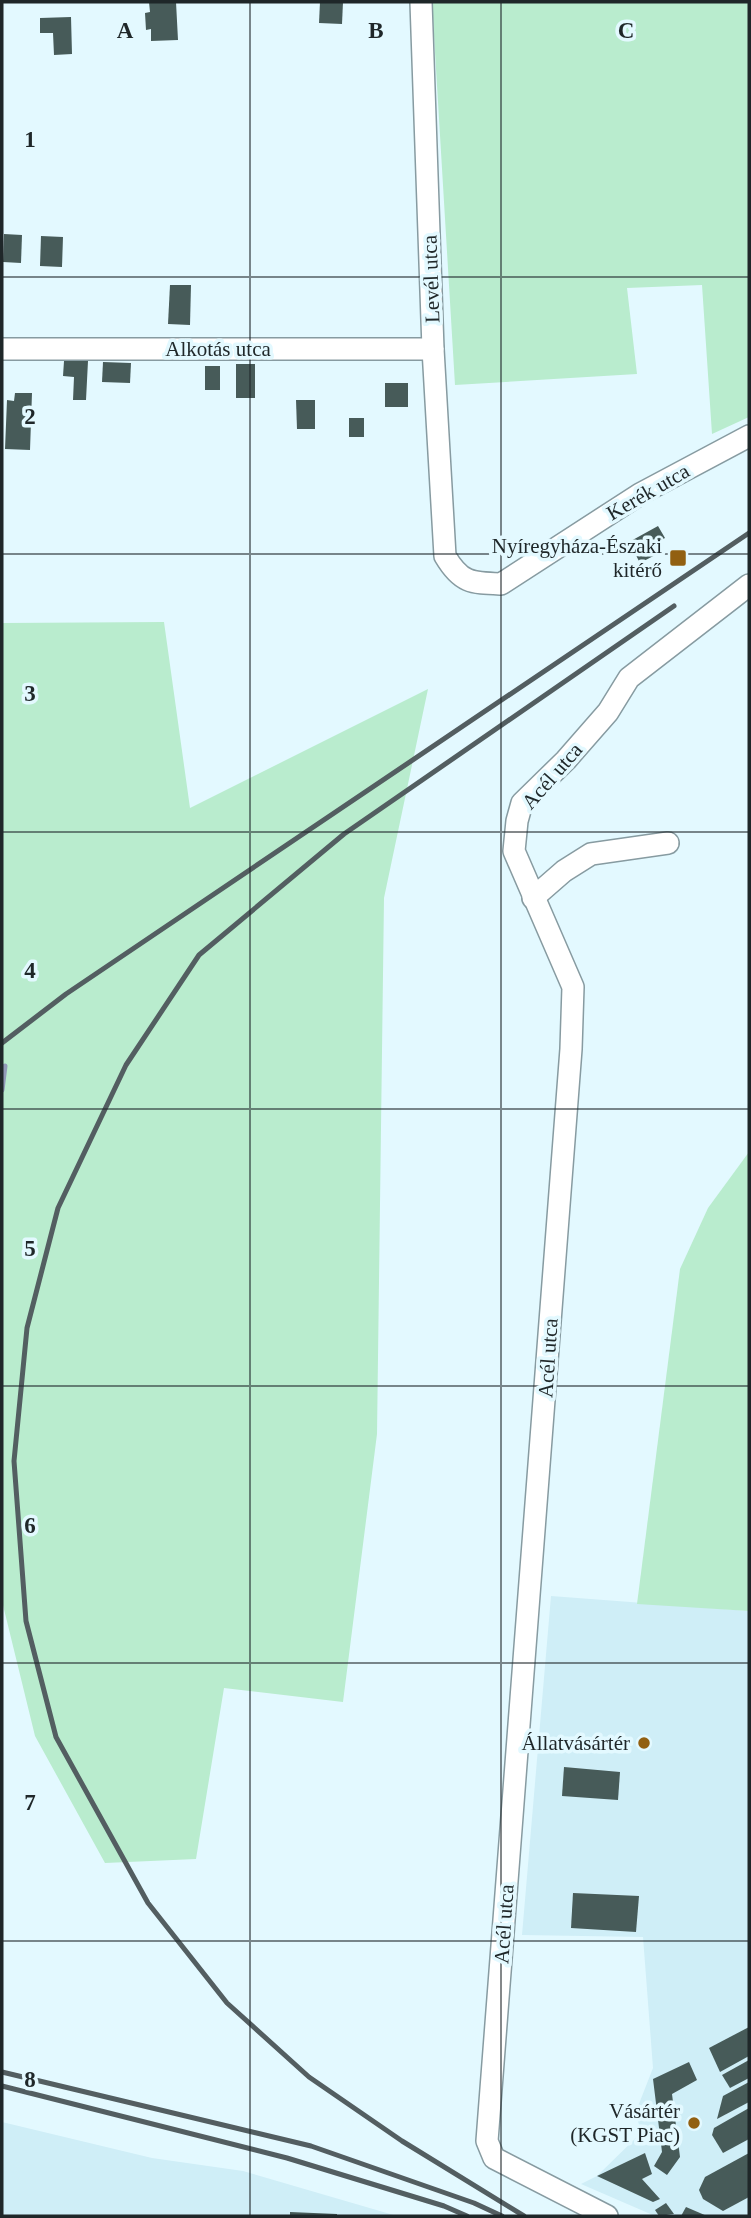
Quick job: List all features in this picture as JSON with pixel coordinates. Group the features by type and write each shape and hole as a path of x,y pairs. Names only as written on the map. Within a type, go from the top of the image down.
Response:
{"street":[{"name":"Levél utca","path":"421,2 433,349 445,556"},
{"name":"Alkotás utca","path":"2,349 433,349"},
{"name":"Kerék utca","path":"445,556 456,574 474,583 501,584 640,494 749,436"},
{"name":"Acél utca","path":"607,2216 494,2158 486,2141 571,1049 573,987 514,851 522,803 566,760 608,712 629,678 749,585"},
{"path":"533,898 564,871 591,854 668,843"}],"shaded area":[{"name":"Állatvásártér","path":"551,1596 749,1611 749,2216 655,2216 581,2184 597,2176 642,2132 635,2114 653,2068 643,1937 522,1935"},
{"path":"2,2122 152,2158 243,2171 397,2216 2,2216"}],"green space":[{"path":"432,2 749,2 749,417 712,434 702,285 627,288 637,374 455,385"},
{"path":"164,622 190,808 428,689 384,898 377,1434 343,1702 224,1688 196,1859 105,1863 35,1736 2,1601 2,623"},
{"path":"749,1152 749,1611 637,1604 680,1269 708,1208"}],"building":[{"path":"149,2 176,2 178,40 151,41 151,29 146,30 145,13 150,12"},
{"path":"320,2 343,2 342,24 319,23"},
{"path":"71,17 72,54 54,55 53,33 40,33 40,18"},
{"path":"4,234 22,235 21,263 3,262"},
{"path":"41,236 63,237 62,267 40,266"},
{"path":"170,285 191,285 190,325 168,324"},
{"path":"64,361 88,361 86,400 73,400 74,377 63,376"},
{"path":"103,362 131,363 130,383 102,382"},
{"path":"236,364 255,364 255,398 236,398"},
{"path":"205,366 220,366 220,390 205,390"},
{"path":"385,383 408,383 408,407 385,407"},
{"path":"15,393 32,393 30,450 5,449 7,400 14,401"},
{"path":"296,400 315,400 315,429 297,429"},
{"path":"349,418 364,418 364,437 349,437"},
{"path":"658,526 665,538 656,543 661,552 640,563 629,542"},
{"path":"564,1767 620,1772 618,1800 562,1796"},
{"path":"573,1893 639,1896 636,1932 571,1928"},
{"path":"749,2027 749,2056 720,2072 709,2048"},
{"path":"749,2060 749,2078 730,2088 722,2075"},
{"path":"689,2062 697,2080 672,2094 680,2157 667,2175 654,2166 662,2152 653,2079"},
{"path":"749,2082 749,2102 717,2119 723,2096"},
{"path":"749,2108 749,2139 723,2153 712,2135 714,2128"},
{"path":"645,2153 652,2174 642,2179 660,2199 653,2202 597,2176"},
{"path":"749,2153 749,2197 723,2211 703,2199 699,2190 705,2177"},
{"path":"666,2203 674,2214 659,2216 655,2210"},
{"path":"686,2207 707,2216 681,2216"},
{"path":"290,2212 337,2214 337,2216 290,2216"}],"waterway":[{"path":"2,1090 5,1066"}],"railway":[{"path":"2,1043 66,994 749,533"},
{"path":"524,2216 402,2141 309,2077 227,2003 148,1903 56,1737 26,1621 14,1461 27,1328 58,1208 126,1065 199,955 344,834 674,606"},
{"path":"2,2072 311,2146 474,2203 502,2216"},
{"path":"2,2086 287,2158 444,2206 467,2216"}],"place":[{"name":"Nyíregyháza-Északi kitérő","path":"678,558"},
{"name":"Állatvásártér","path":"644,1743"},
{"name":"Vásártér (KGST Piac)","path":"694,2123"}]}
